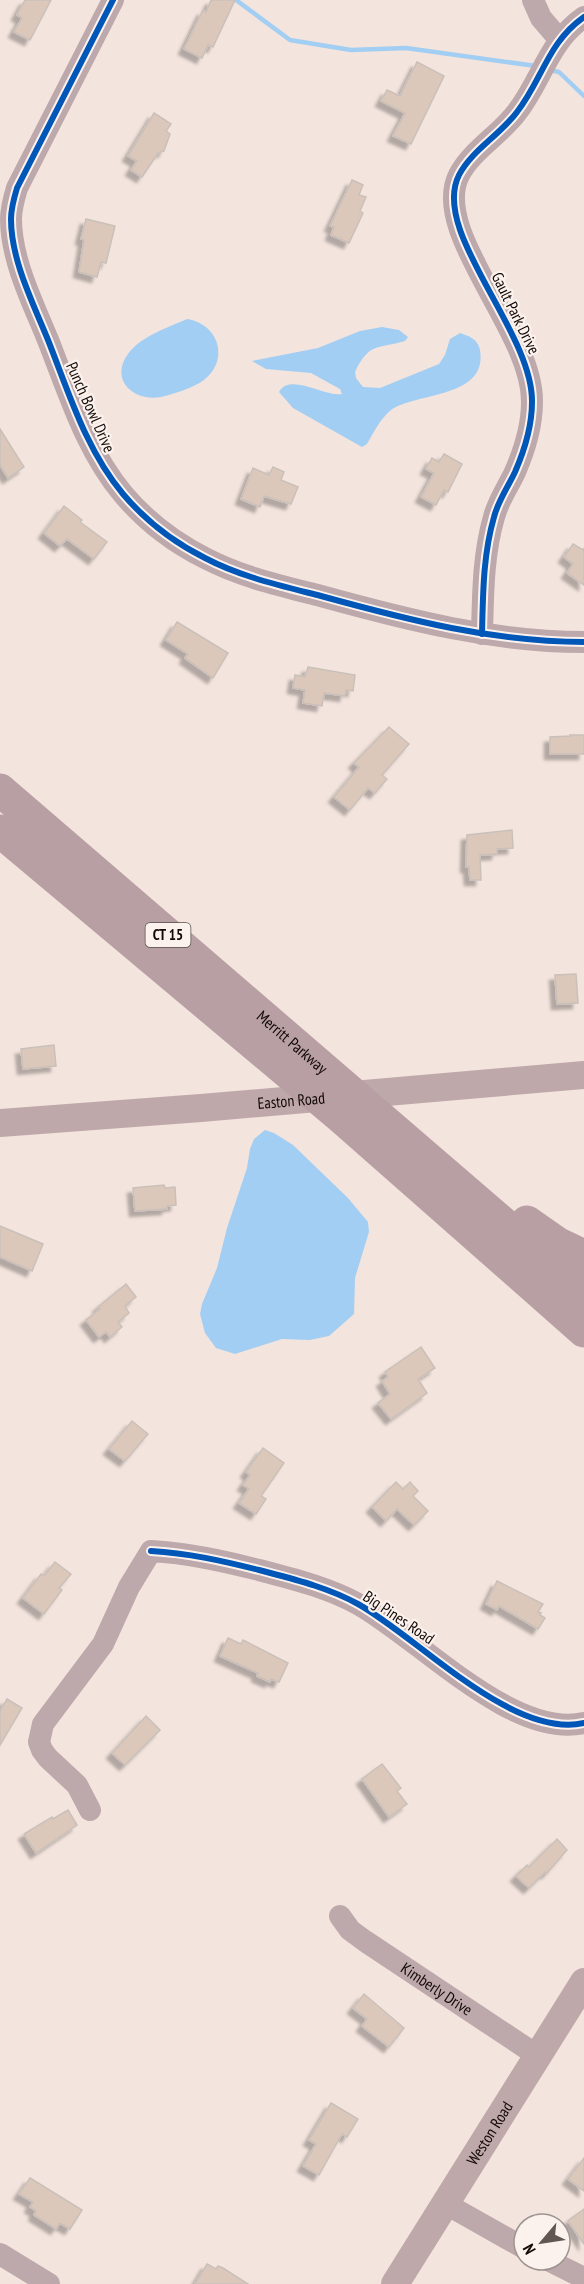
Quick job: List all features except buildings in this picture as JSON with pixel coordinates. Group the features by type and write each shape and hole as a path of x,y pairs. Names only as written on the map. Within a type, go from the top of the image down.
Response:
{"highway":[{"name":"Merritt Parkway","path":"0,790 584,1293"},
{"name":"Merritt Parkway","path":"0,831 341,1117 584,1331"},
{"path":"376,1116 503,1207 557,1243 584,1256"}],"main road":[{"name":"Easton Road","path":"0,1123 584,1075"},
{"name":"Weston Road","path":"395,2284 584,1982"}],"street":[{"name":"Punch Bowl Drive","path":"113,0 25,173 6,202 17,256 32,299 87,437 105,470 124,496 158,528 206,559 244,574 399,617 482,634"},
{"path":"533,0 541,18 557,42"},
{"name":"Gault Park Drive","path":"482,634 486,548 494,515 527,440 532,414 532,392 526,364 518,343 460,232 453,198 462,170 515,116 557,42 584,17"},
{"path":"482,634 537,641 584,642"},
{"name":"Big Pines Road","path":"90,1810 77,1785 42,1750 39,1742 43,1725 103,1644 129,1587 151,1551 210,1558 309,1582 327,1589 385,1621 483,1692 512,1710 552,1723 584,1723"},
{"name":"Kimberly Drive","path":"340,1917 350,1930 365,1941 538,2056"},
{"path":"446,2204 512,2241"},
{"path":"0,2254 50,2284"}],"water":[{"path":"187,319 198,322 213,335 218,353 217,363 212,372 195,385 161,397 142,396 127,387 121,372 133,348 147,337"},
{"path":"382,327 399,330 408,337 405,341 375,348 365,356 355,372 356,378 363,387 380,388 439,364 445,355 450,339 460,333 477,343 480,350 479,366 473,378 462,386 402,404 391,410 381,421 367,444 362,447 293,408 279,392 284,386 291,384 335,394 342,394 340,389 311,373 266,369 252,361 318,348 360,331"},
{"path":"265,1130 293,1145 348,1198 368,1222 369,1232 355,1278 354,1314 329,1336 310,1340 282,1339 235,1354 216,1348 205,1333 200,1314 217,1268 227,1228 247,1168 250,1149 254,1139"}],"waterway":[{"path":"236,0 290,40 351,50 406,48 536,66"},
{"path":"550,70 559,72 584,96"}],"cycle path":[{"path":"113,0 17,188 11,219 15,250 30,296 80,420 110,477 141,513 172,538 205,558 247,576 451,628 517,638 584,642"},
{"path":"482,634 484,575 490,531 498,505 525,446 531,420 532,402 528,374 517,345 470,253 458,225 454,198 459,175 465,166 517,112 562,38 584,17"},
{"path":"151,1551 232,1564 322,1588 358,1604 497,1701 527,1716 556,1724 584,1723"}]}
